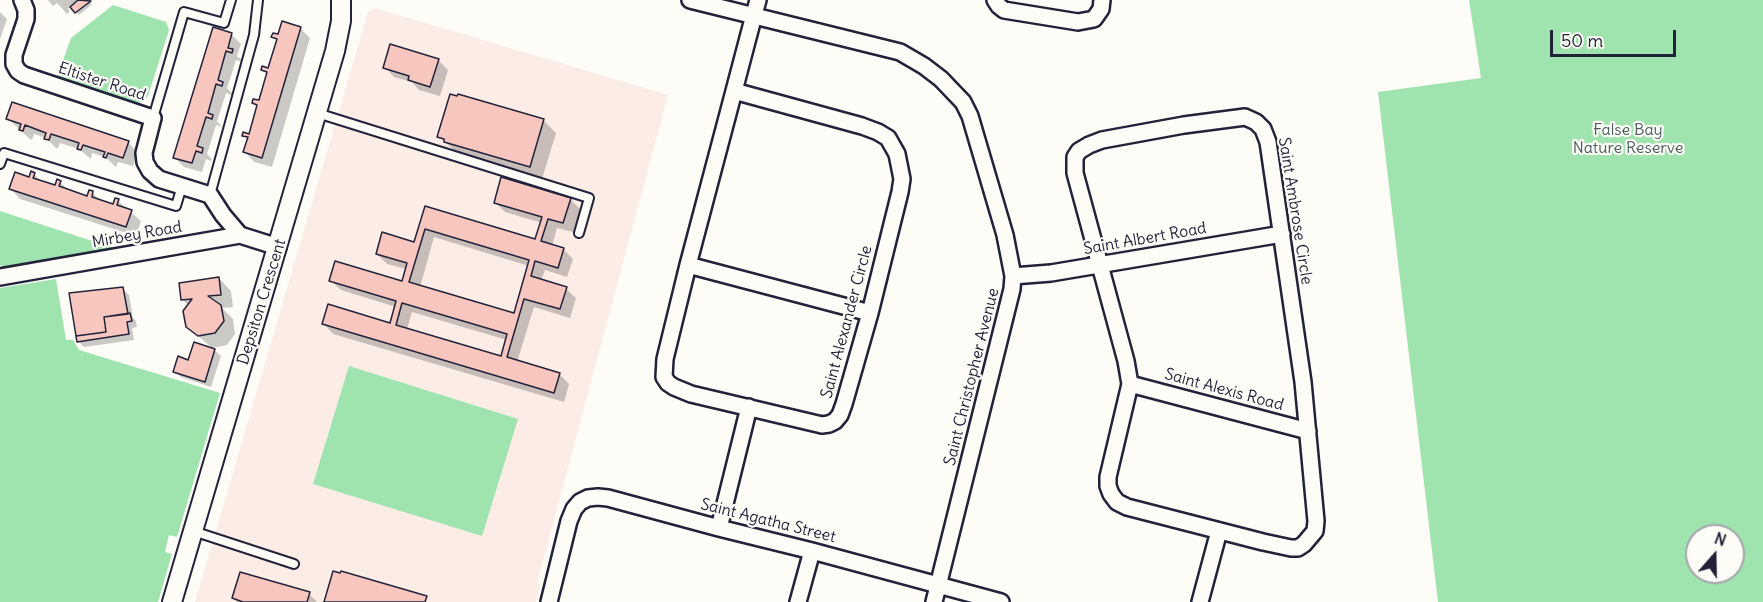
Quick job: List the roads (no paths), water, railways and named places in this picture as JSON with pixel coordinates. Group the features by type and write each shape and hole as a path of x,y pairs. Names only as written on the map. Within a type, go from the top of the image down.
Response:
{"street":[{"name":"Eltister Road","path":"22,0 26,10 26,19 14,55 14,64 18,71 24,75 153,118 144,153 145,162 150,171 159,179 210,195"},
{"name":"Depsiton Crescent","path":"172,602 335,51 341,21 341,0"},
{"name":"Saint Christopher Avenue","path":"690,0 756,7 900,52 924,66 953,91 963,102 970,116 1005,234 1013,276 1012,289 934,602"},
{"path":"995,0 1005,10 1078,22 1094,19 1103,1"},
{"name":"Saint Alexander Circle","path":"734,92 862,126 888,138 897,154 902,179 870,313 844,404 835,421 829,424 822,425 691,394 674,387 664,377 665,359 688,266 756,7"},
{"name":"Saint Ambrose Circle","path":"1245,117 1256,122 1263,129 1268,142 1282,234 1308,431 1316,521 1315,531 1305,544 1298,548 1291,548 1219,531 1126,507 1117,502 1111,494 1108,477 1130,384 1100,265 1075,173 1075,157 1079,151 1102,140 1245,117"},
{"path":"210,195 240,235"},
{"name":"Saint Albert Road","path":"1013,276 1051,273 1282,234"},
{"name":"Mirbey Road","path":"0,277 240,235 278,247"},
{"path":"688,266 870,313"},
{"name":"Saint Alexis Road","path":"1130,384 1308,431"},
{"path":"719,528 749,407"},
{"name":"Saint Agatha Street","path":"549,602 574,509 588,498 608,498 812,550 1001,602"},
{"path":"1200,602 1219,531"},
{"path":"798,602 812,550"}],"lane":[{"path":"153,118 184,12 224,23 231,0"},
{"path":"210,195 254,35 258,0"},
{"path":"317,114 589,198 579,233"},
{"path":"0,164 4,153 176,206 182,186"},
{"path":"192,531 294,564"}],"park label":[{"name":"False Bay Nature Reserve","path":"1628,139"}]}
